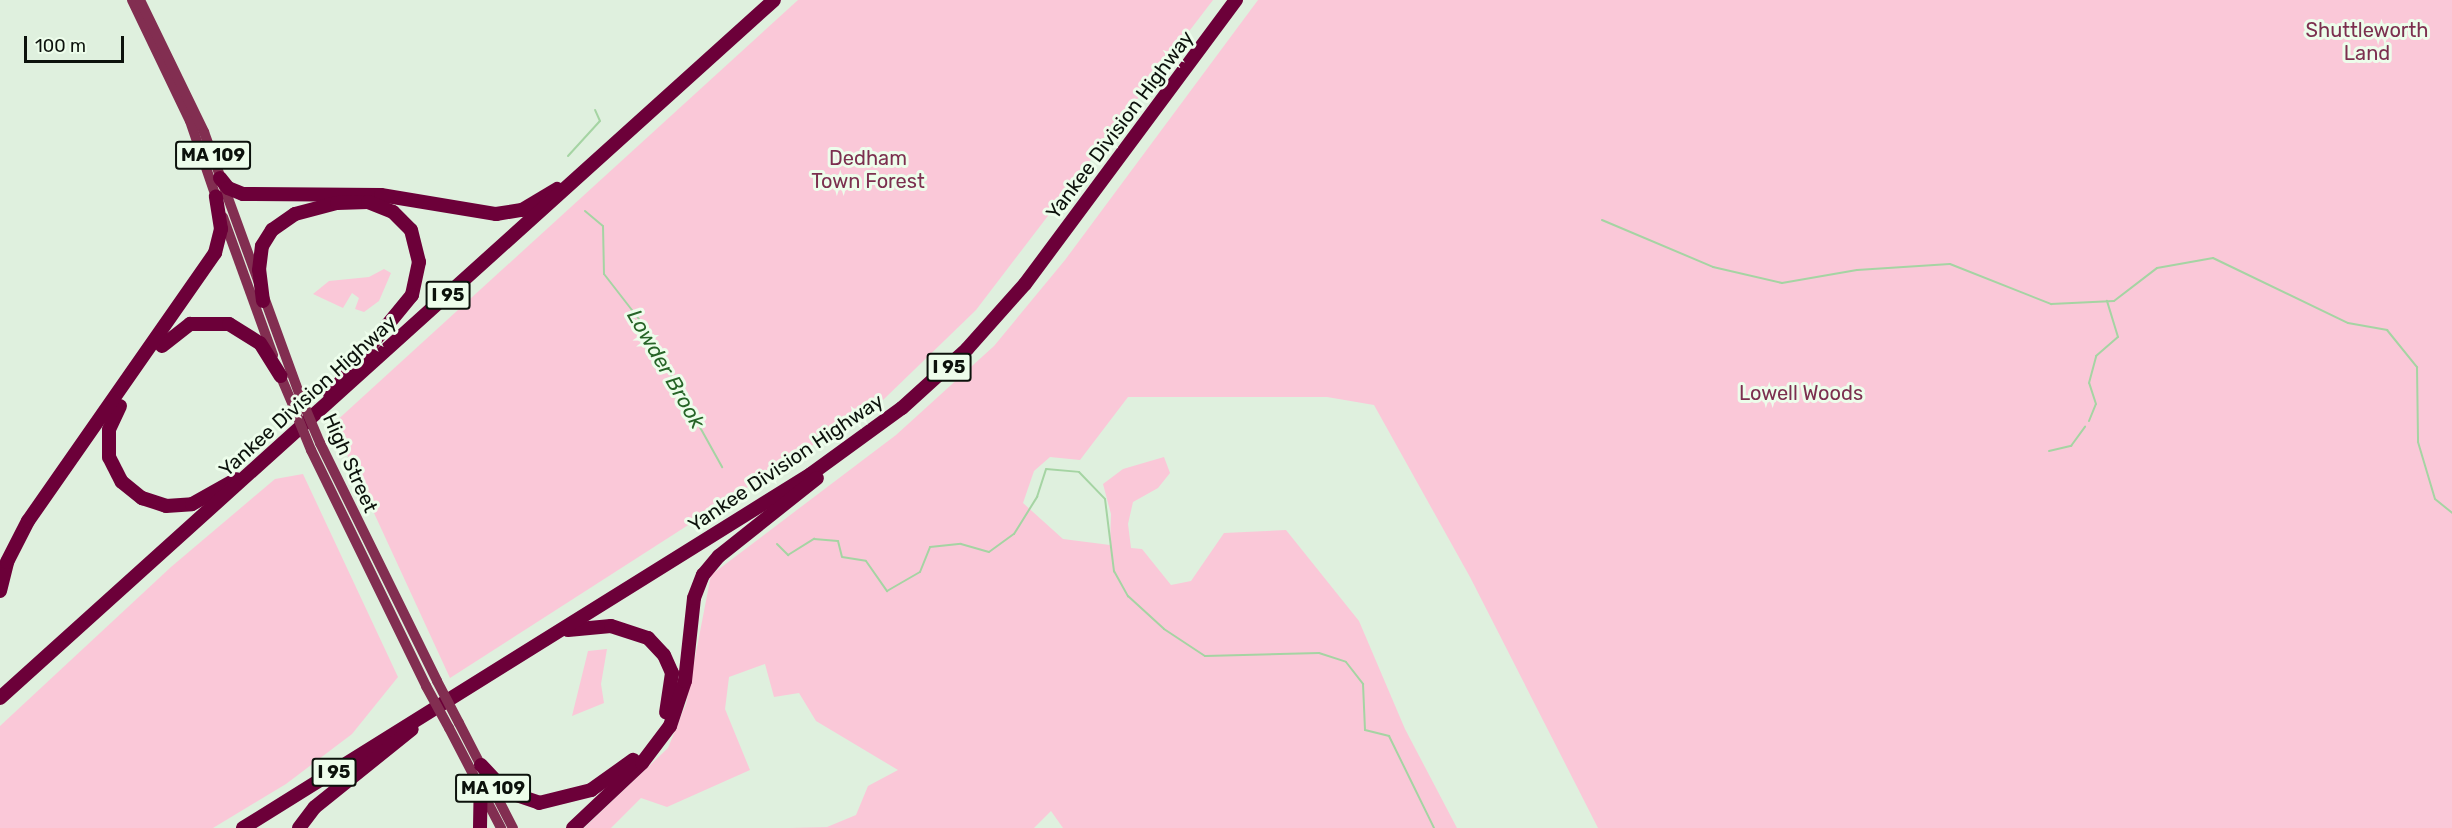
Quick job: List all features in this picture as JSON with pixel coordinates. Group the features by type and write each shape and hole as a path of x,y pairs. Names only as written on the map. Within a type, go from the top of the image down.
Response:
{"highway":[{"name":"Yankee Division Highway","path":"0,698 774,0"},
{"name":"Yankee Division Highway","path":"243,828 843,453 921,392 1001,312 1236,0"},
{"path":"220,178 228,188 243,194 381,195 496,214 522,210 577,178"},
{"path":"0,591 7,562 24,527 211,260 221,235 216,196"},
{"path":"263,301 259,270 262,246 280,222 295,214 337,203 368,202 393,212 413,234 419,261 409,300 341,379 319,412"},
{"path":"257,468 198,503 156,504 134,492 115,473 108,452 109,430 117,410 163,345 190,324 219,321 247,333 264,348 281,376"},
{"path":"573,828 642,763 670,726 685,681 694,598 706,570 843,453"},
{"path":"481,765 497,784 519,799 555,802 612,778 657,730 669,707 673,682 667,661 656,645 640,633 618,626 563,630"},
{"path":"299,828 315,807 399,742 425,715"},
{"path":"480,828 481,789"}],"main road":[{"name":"High Street","path":"132,0 195,133 281,376 297,402"},
{"name":"High Street","path":"140,0 198,118 297,402 316,447 454,725 481,789 501,828"},
{"name":"High Street","path":"454,725 481,765 513,828"}],"green space":[{"name":"Dedham Town Forest","path":"798,0 1213,0 976,310 883,400 450,678 333,424"},
{"name":"Lowell Woods","path":"1258,0 2452,0 2452,828 1598,828 1470,577 1374,405 1327,397 1128,397 1080,460 1050,457 1034,471 1023,503 1063,539 1110,545 1111,514 1103,484 1123,469 1164,457 1170,473 1158,488 1133,502 1128,524 1131,548 1142,549 1171,585 1191,581 1224,533 1286,530 1359,621 1405,729 1457,828 1063,828 1051,811 1034,828 790,828 827,827 856,815 868,786 898,770 816,721 799,693 774,697 765,664 729,677 725,709 750,770 667,807 641,798 611,828 584,828 668,748 686,704 711,575 896,435 994,346 1065,260"},
{"path":"384,269 391,273 379,301 364,312 355,309 359,298 352,293 343,308 313,294 329,281 369,277"},
{"path":"303,474 398,677 352,734 286,784 213,828 0,828 0,726 171,567 275,479"},
{"path":"607,649 601,684 604,703 572,716 588,651"}],"waterway":[{"name":"Lowder Brook","path":"568,156 600,121 595,110"},
{"name":"Lowder Brook","path":"585,211 603,226 604,274 642,323 722,467"},
{"path":"1602,220 1713,267 1782,283 1857,270 1950,264 2051,304 2114,301 2157,268 2213,258 2348,323 2387,330 2417,367 2418,442 2435,499 2452,513"},
{"path":"2089,421 2096,404 2089,383 2096,356 2118,337 2107,301"},
{"path":"2049,451 2071,446 2085,427"},
{"name":"Lowder Brook","path":"777,544 788,555 814,539 838,541 842,557 866,561 887,591 920,572 930,547 961,544 989,552 1014,534 1037,497 1046,469 1079,472 1105,499 1114,571 1128,596 1164,629 1205,656 1319,653 1346,662 1363,684 1365,730 1389,736 1434,828"}],"park label":[{"name":"Shuttleworth Land","path":"2367,42"}]}
